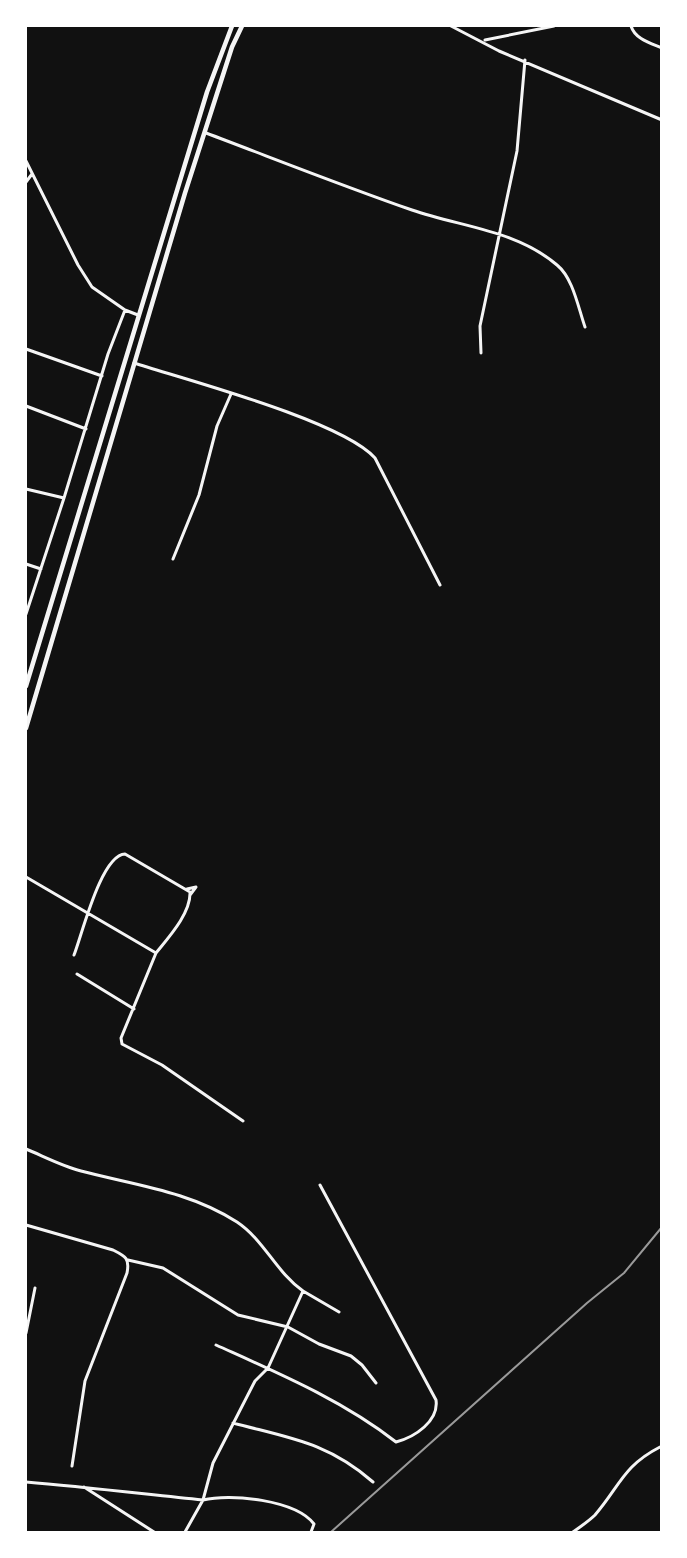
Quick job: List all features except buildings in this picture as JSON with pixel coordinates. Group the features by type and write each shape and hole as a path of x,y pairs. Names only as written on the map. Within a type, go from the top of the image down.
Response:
{"main road":[{"path":"26,686 207,92 232,26"},
{"path":"26,728 27,716 134,363 232,47 242,26"}],"street":[{"path":"451,26 483,40 499,51 525,60 662,120"},
{"path":"483,40 554,26"},
{"path":"631,26 644,41 662,48"},
{"path":"480,353 480,326 517,151 525,60"},
{"path":"206,133 413,210 469,228 500,234 534,249 559,266 569,283 585,327"},
{"path":"26,161 78,265 92,287 125,310 138,315"},
{"path":"26,182 32,174"},
{"path":"26,614 125,310"},
{"path":"26,349 102,376"},
{"path":"134,363 320,426 366,448 375,458 440,585"},
{"path":"173,559 199,495 217,426 231,394"},
{"path":"26,406 86,429"},
{"path":"26,489 64,498"},
{"path":"26,564 41,569"},
{"path":"74,955 88,912 108,867 118,854 125,854 137,860 187,889 190,895"},
{"path":"26,877 156,953"},
{"path":"187,889 196,887 171,934 156,953 121,1038 125,1047 162,1065 243,1121"},
{"path":"77,974 134,1009"},
{"path":"26,1149 79,1170 173,1193 215,1209 252,1233 280,1269 303,1292 339,1312"},
{"path":"216,1345 268,1368 353,1411 396,1442 409,1437 434,1418 438,1411 436,1400 320,1185"},
{"path":"26,1225 113,1250 126,1255 128,1260 127,1273 85,1381 72,1466"},
{"path":"128,1260 163,1268 238,1315 288,1327 319,1344 351,1356 362,1365 376,1383"},
{"path":"26,1333 35,1288"},
{"path":"185,1533 203,1500 213,1462 255,1381 268,1368 303,1292"},
{"path":"233,1423 301,1439 322,1447 373,1482"},
{"path":"573,1533 595,1515 627,1471 642,1456 661,1448"},
{"path":"26,1482 203,1500 218,1496 276,1503 310,1518 314,1524 311,1533"},
{"path":"82,1486 154,1533"}],"railway":[{"path":"331,1532 587,1303 624,1273 662,1227"}]}
